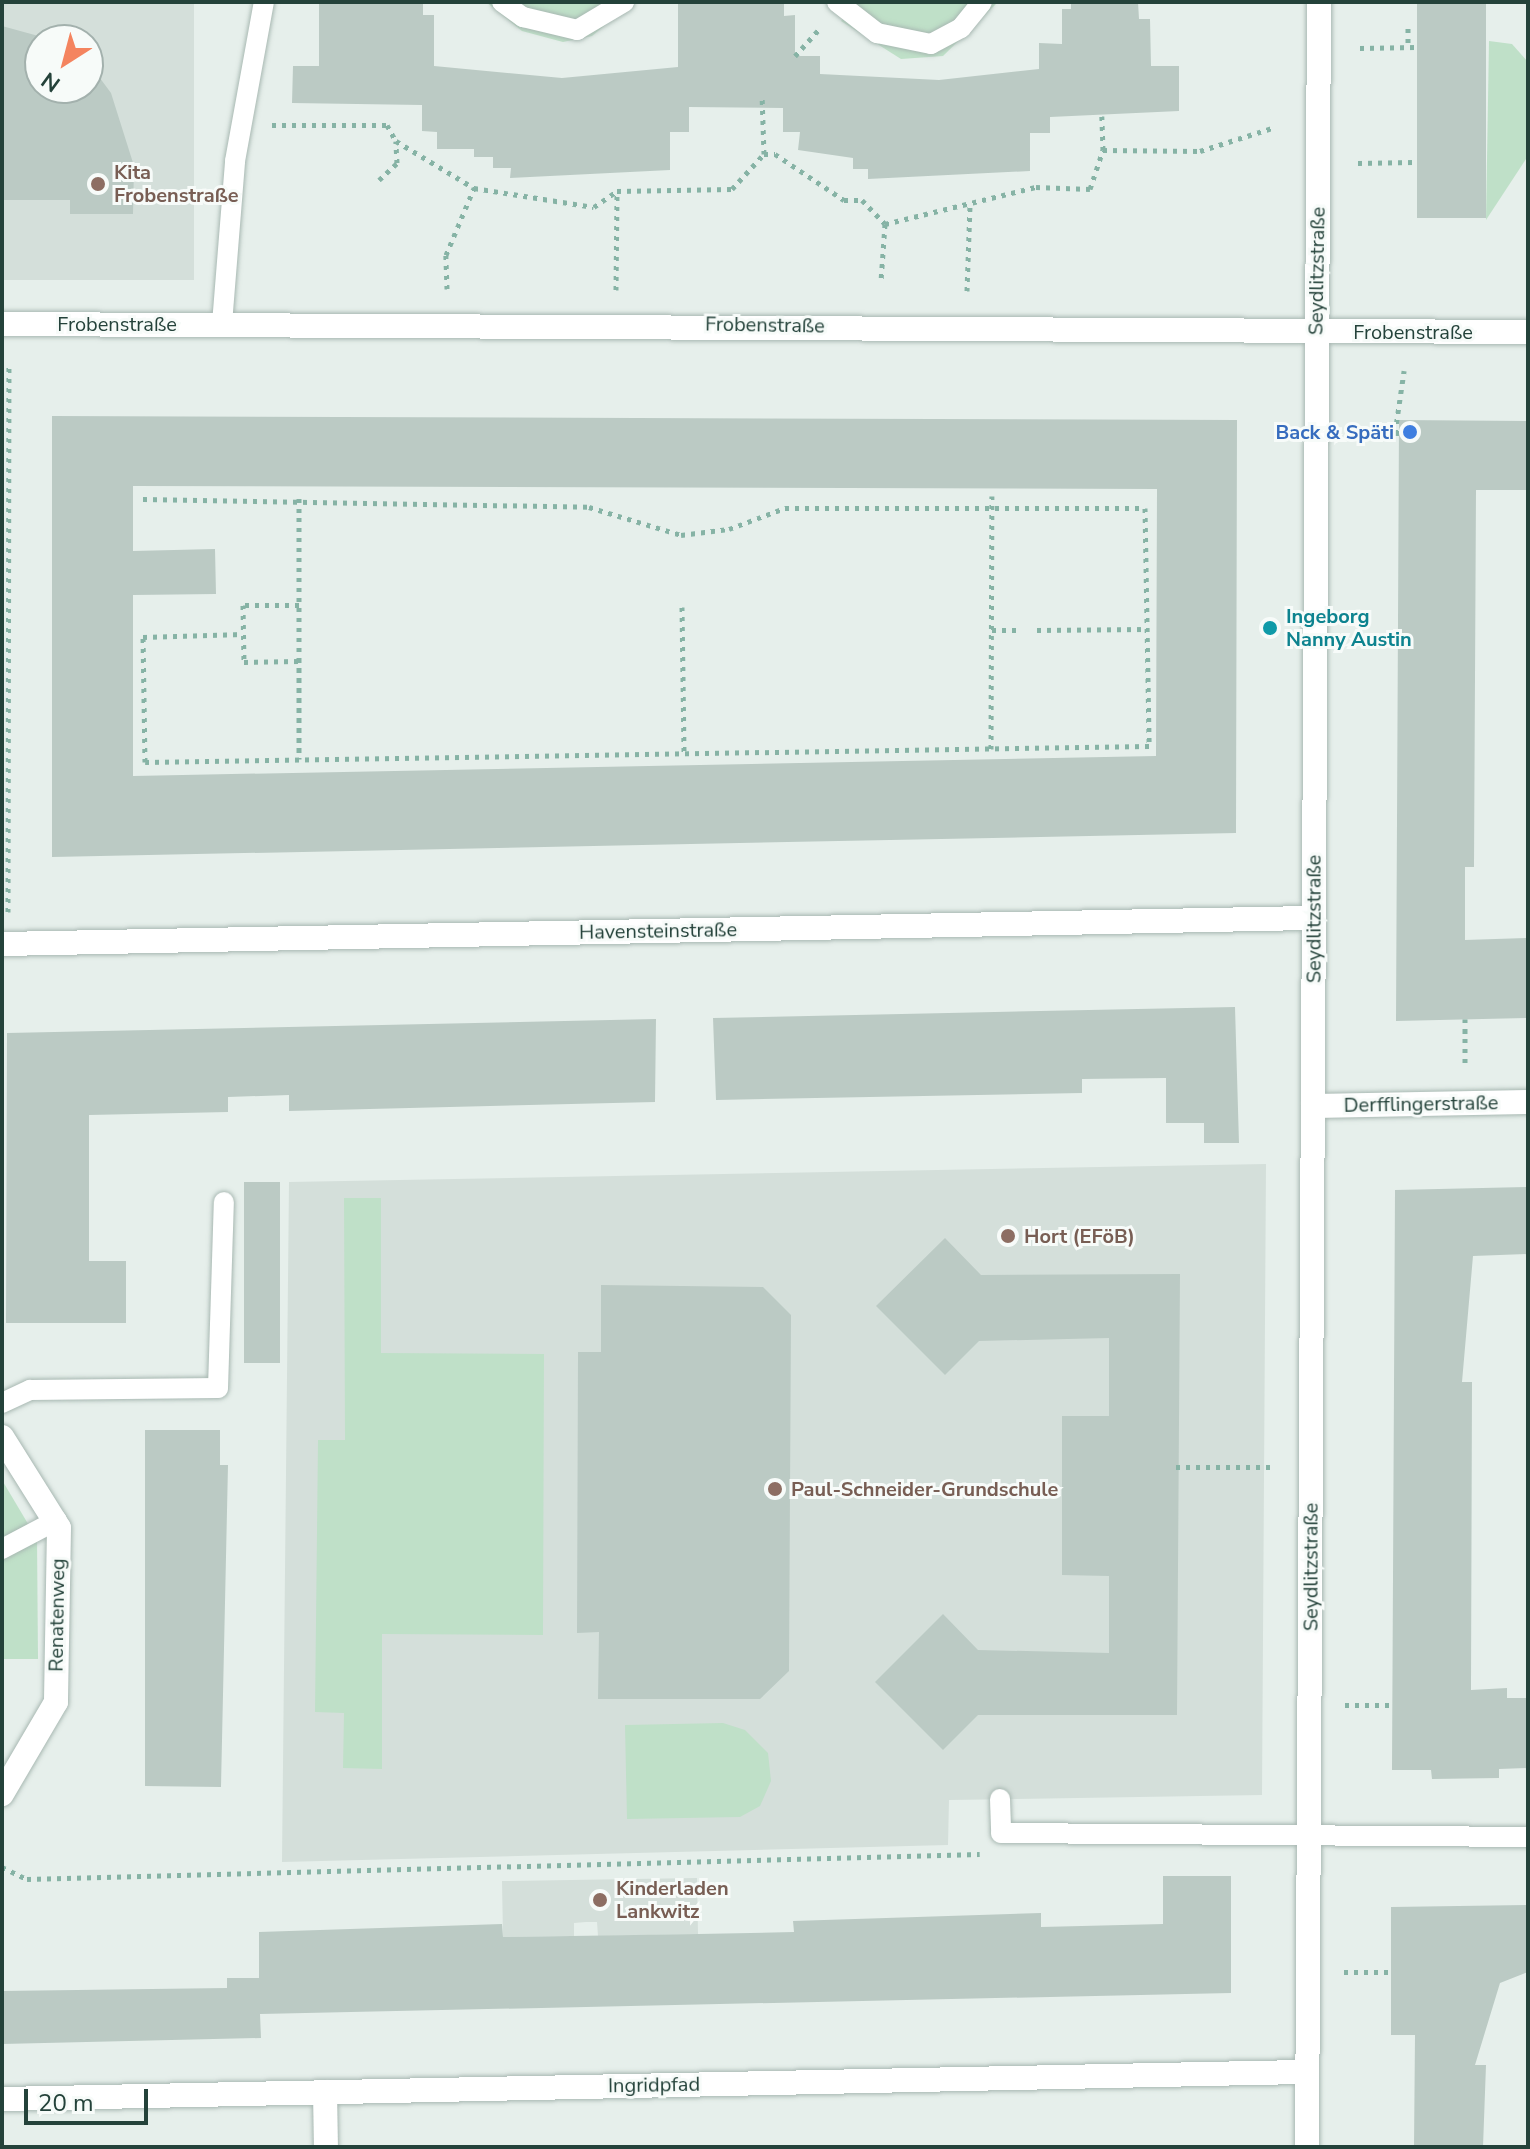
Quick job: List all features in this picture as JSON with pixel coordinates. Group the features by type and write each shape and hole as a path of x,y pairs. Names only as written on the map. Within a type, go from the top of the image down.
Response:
{"street":[{"name":"Seydlitzstraße","path":"1307,2147 1319,2"},
{"name":"Frobenstraße","path":"2,324 1528,332"},
{"name":"Havensteinstraße","path":"5,944 1314,918"},
{"name":"Derfflingerstraße","path":"1313,1106 1528,1102"},
{"path":"2,1437 57,1520"},
{"name":"Renatenweg","path":"2,1794 56,1702 57,1520"},
{"name":"Ingridpfad","path":"2,2099 1307,2072"},
{"path":"325,2092 326,2147"}],"lane":[{"path":"222,324 222,263 264,2"},
{"path":"502,2 523,17 577,30 624,2"},
{"path":"837,2 877,33 931,44 961,28 982,2"},
{"path":"2,1403 30,1390 218,1388 224,1202"},
{"path":"2,1549 57,1520"},
{"path":"1000,1799 1001,1833 1270,1829 1308,1836 1528,1837"}],"path":[{"path":"1408,28 1408,48"},
{"path":"1360,48 1416,47"},
{"path":"396,141 474,188 575,207 594,207 617,191 732,189 764,154 762,95"},
{"path":"885,224 1036,187 1090,189 1103,150 1102,116"},
{"path":"244,125 387,125 396,141 397,163 379,180"},
{"path":"1103,150 1200,151 1272,128"},
{"path":"764,154 775,154 844,200 862,200 885,224 881,281"},
{"path":"1358,163 1414,162"},
{"path":"447,289 446,255 474,188"},
{"path":"616,290 617,191"},
{"path":"967,291 970,204"},
{"path":"5,944 5,524 9,365"},
{"path":"1355,432 1397,433 1404,371"},
{"path":"991,749 992,496"},
{"path":"299,498 299,759"},
{"path":"143,499 364,498 403,508 589,507 681,535 729,529 785,508 1145,508 1149,746 145,762 143,637 243,634"},
{"path":"299,605 243,605 244,662 299,661"},
{"path":"682,607 684,753"},
{"path":"1037,630 1147,629"},
{"path":"992,630 1017,630"},
{"path":"1465,1019 1465,1065"},
{"path":"1176,1467 1272,1467"},
{"path":"1345,1705 1392,1705"},
{"path":"2,1867 27,1879 1000,1853 1001,1833"},
{"path":"1344,1972 1391,1972"}],"shaded area":[{"name":"Kita Frobenstraße","path":"2,2 194,2 194,280 2,280"},
{"name":"Paul-Schneider-Grundschule","path":"1266,1164 1262,1795 949,1800 948,1845 282,1862 289,1182"},
{"name":"Kinderladen Lankwitz","path":"697,1878 698,1934 598,1936 597,1922 586,1922 574,1923 574,1936 503,1937 502,1881"}],"green space":[{"path":"486,2 633,2 592,36 563,42 522,31"},
{"path":"856,2 998,2 943,56 901,59 841,21"},
{"path":"1489,41 1512,44 1528,62 1528,156 1486,220"},
{"path":"344,1198 381,1198 381,1353 544,1354 543,1635 382,1634 382,1769 343,1768 344,1713 315,1712 318,1440 345,1440"},
{"path":"2,1480 37,1539 38,1659 2,1659"},
{"path":"723,1723 745,1730 768,1753 771,1781 760,1806 740,1817 627,1819 625,1725"}],"building":[{"path":"319,2 423,2 423,15 434,15 434,66 562,78 678,67 678,2 784,2 784,16 795,15 795,56 820,56 820,74 939,80 1039,69 1039,43 1062,44 1062,9 1071,9 1071,2 1138,2 1139,19 1150,19 1151,66 1179,66 1179,111 1050,117 1050,133 1030,133 1030,171 868,179 868,169 853,169 853,158 798,150 800,132 783,132 783,108 689,107 689,132 670,132 670,170 510,178 511,168 493,168 493,157 474,157 474,149 437,149 437,132 422,131 422,105 292,103 293,66 319,66"},
{"path":"1417,2 1486,2 1486,218 1417,218"},
{"path":"2,26 24,32 24,104 104,104 104,84 111,93 134,166 133,214 70,214 70,200 2,200"},
{"path":"52,416 1237,420 1236,833 52,857","holes":["133,486 1157,489 1156,756 133,776 133,595 216,594 215,549 133,551"]},
{"path":"1399,420 1528,421 1528,490 1476,490 1474,867 1465,867 1465,940 1526,938 1528,1018 1396,1021"},
{"path":"1235,1007 1239,1143 1204,1143 1204,1123 1166,1123 1166,1078 1082,1079 1082,1093 716,1100 713,1018"},
{"path":"656,1019 655,1102 289,1111 289,1095 228,1097 228,1112 89,1115 89,1261 126,1261 126,1323 6,1323 7,1033"},
{"path":"244,1182 280,1182 280,1363 244,1363"},
{"path":"1528,1187 1528,1254 1473,1256 1462,1382 1472,1382 1471,1690 1507,1688 1507,1698 1528,1698 1528,1768 1499,1769 1499,1778 1432,1779 1431,1770 1392,1770 1395,1190"},
{"path":"945,1238 981,1275 1180,1274 1177,1715 978,1715 943,1750 875,1682 943,1614 978,1650 1109,1653 1109,1576 1062,1575 1062,1416 1109,1416 1109,1338 979,1341 945,1375 876,1306"},
{"path":"601,1285 763,1287 791,1315 789,1671 760,1699 598,1699 599,1632 577,1633 578,1352 601,1352"},
{"path":"145,1430 220,1430 220,1465 228,1465 221,1787 145,1786"},
{"path":"1163,1876 1231,1876 1231,1993 260,2014 261,2038 2,2044 2,1991 227,1988 227,1978 259,1978 259,1932 502,1924 503,1937 794,1932 793,1921 1041,1913 1041,1927 1163,1924"},
{"path":"1528,1905 1528,1972 1500,1983 1475,2065 1486,2065 1483,2147 1414,2147 1415,2035 1391,2035 1391,1907"}],"place":[{"name":"Kita Frobenstraße","path":"98,184"},
{"name":"Back & Späti","path":"1410,432"},
{"name":"Ingeborg Nanny Austin","path":"1270,628"},
{"name":"Hort (EFöB)","path":"1008,1236"},
{"name":"Paul-Schneider-Grundschule","path":"775,1489"},
{"name":"Kinderladen Lankwitz","path":"600,1900"}]}
